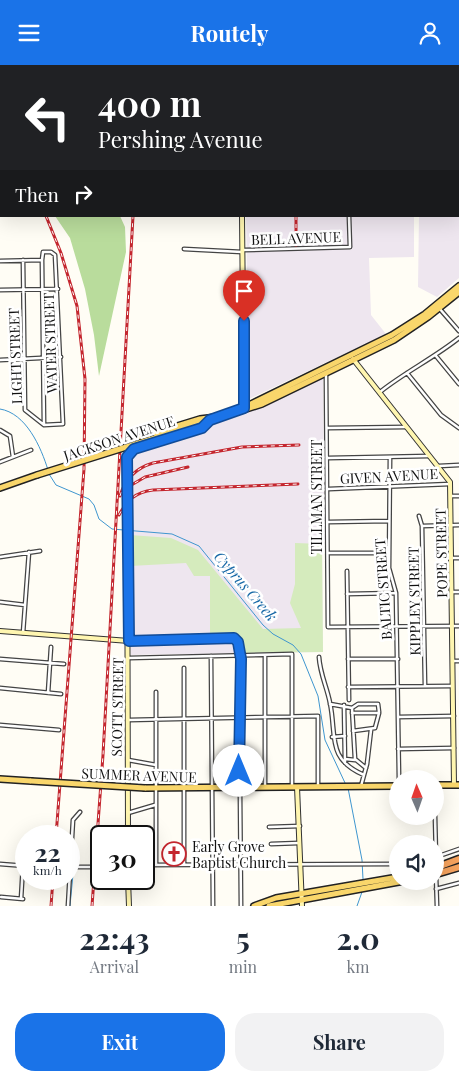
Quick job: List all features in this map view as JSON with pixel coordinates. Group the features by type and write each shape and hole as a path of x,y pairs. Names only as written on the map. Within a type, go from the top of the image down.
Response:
{"highway":[{"path":"444,865 459,859"},
{"path":"444,871 459,867"}],"main road":[{"path":"242,217 244,408"},
{"name":"JACKSON AVENUE","path":"438,306 459,285"},
{"name":"JACKSON AVENUE","path":"0,488 244,408 262,404 281,392 393,338 459,292"},
{"name":"POPE STREET","path":"352,358 439,466 450,484 453,626 456,661 454,685 457,698 454,716 456,785"},
{"path":"127,457 131,443 135,439 200,419 219,417"},
{"path":"127,457 134,449 202,428 210,420"},
{"name":"SCOTT STREET","path":"127,457 128,825"},
{"path":"0,631 129,641"},
{"name":"SUMMER AVENUE","path":"0,779 156,789 389,786"},
{"path":"295,787 300,826 302,906"},
{"path":"269,906 301,896 389,879"},
{"path":"254,906 276,898 389,883"},
{"path":"128,890 129,906"}],"street":[{"name":"BELL AVENUE","path":"184,249 243,251 350,247 349,217"},
{"name":"WATER STREET","path":"42,260 43,252 51,252 55,255 62,357 63,424 44,425"},
{"name":"LIGHT STREET","path":"23,260 25,410 44,425"},
{"path":"0,261 42,260 44,425"},
{"path":"0,290 41,291 58,289"},
{"path":"438,306 459,331"},
{"path":"380,392 436,356 459,338"},
{"path":"436,356 459,384"},
{"path":"0,360 62,357"},
{"name":"TILLMAN STREET","path":"326,370 329,522 328,627 347,627"},
{"path":"407,373 441,415 459,428"},
{"path":"328,427 408,427"},
{"path":"0,430 10,435 12,457"},
{"path":"0,462 31,450"},
{"path":"328,458 431,456"},
{"name":"BALTIC STREET","path":"390,457 389,574 396,593 399,770"},
{"path":"439,466 459,465"},
{"name":"GIVEN AVENUE","path":"328,489 450,484"},
{"name":"GIVEN AVENUE","path":"451,496 459,496"},
{"name":"KIPPLEY STREET","path":"420,516 422,526 425,686"},
{"path":"329,522 389,521"},
{"path":"422,526 459,525"},
{"path":"0,558 40,551"},
{"path":"23,633 29,552"},
{"path":"328,553 389,553"},
{"path":"452,558 459,558"},
{"path":"346,571 349,701"},
{"path":"453,592 459,592"},
{"path":"347,594 396,593"},
{"path":"0,602 25,605"},
{"path":"347,627 459,626"},
{"path":"129,641 234,638 238,642 241,655 239,718 241,906"},
{"path":"48,693 51,647"},
{"path":"129,658 292,654 295,787"},
{"path":"265,655 265,787"},
{"path":"211,656 213,906"},
{"path":"319,657 322,681 330,704 332,737 335,747 351,770 364,775"},
{"path":"0,659 64,664"},
{"path":"348,659 398,659"},
{"path":"184,668 184,864"},
{"path":"348,687 454,685"},
{"path":"0,689 61,694"},
{"path":"156,692 156,865 300,866 389,863"},
{"path":"330,704 344,705 352,708"},
{"path":"352,708 358,704 378,704 379,713 377,726 371,730 353,731"},
{"path":"344,705 345,764"},
{"path":"352,708 355,760"},
{"path":"352,713 379,713"},
{"path":"129,720 318,716 318,786"},
{"path":"398,717 454,716"},
{"path":"0,725 59,730"},
{"path":"361,786 366,768 371,730"},
{"path":"332,737 345,736"},
{"path":"398,749 455,747"},
{"path":"345,759 355,760 366,768"},
{"path":"128,760 156,765"},
{"path":"128,813 156,805"},
{"path":"73,825 73,820 80,812"},
{"path":"269,827 300,826"},
{"path":"271,844 300,843"},
{"path":"444,854 459,849"},
{"path":"0,863 15,865"},
{"path":"444,887 459,883"},
{"path":"1,897 22,899 23,890"},
{"path":"68,890 68,906"},
{"path":"436,890 436,906"}],"shaded area":[{"path":"246,217 414,217 414,257 369,258 371,315 386,334 249,399"},
{"path":"419,217 459,217 459,278 437,297 418,287"},
{"path":"323,377 325,544 322,545 323,652 131,655 131,453 244,414"}],"green space":[{"path":"56,217 120,217 125,227 126,252 99,376 94,335 85,289 70,238"},
{"path":"130,535 171,538 198,550 263,629 301,628 290,603 295,584 295,543 322,544 323,652 240,653 238,642 234,638 210,639 210,576 194,576 186,563 130,566"}],"waterway":[{"name":"Cyprus Creek","path":"0,409 9,412 25,424 37,442 48,470"},
{"name":"Cyprus Creek","path":"49,474 56,485 89,499 94,505 99,519 112,529 172,534 199,546 263,625 273,634 293,645 301,654 318,696 325,740 346,785"},
{"name":"Cyprus Creek","path":"348,788 362,860 363,879"},
{"path":"70,906 72,890"},
{"path":"357,906 362,892"}],"railway":[{"path":"46,217 61,253 77,306 85,379 84,469 57,825"},
{"path":"92,906 103,755 133,217"},
{"path":"296,217 296,245"},
{"path":"120,496 128,479 136,471 153,463 242,447 299,445"},
{"path":"128,487 145,477 188,467"},
{"path":"119,515 125,505 133,498 147,491 298,484"},
{"path":"51,906 52,890"}],"place":[{"name":"Early Grove Baptist Church","path":"174,854"}],"route":[{"path":"239,771 239,674 241,655 238,642 234,638 129,641 127,457 134,449 202,428 210,420 244,408 244,321"}]}
